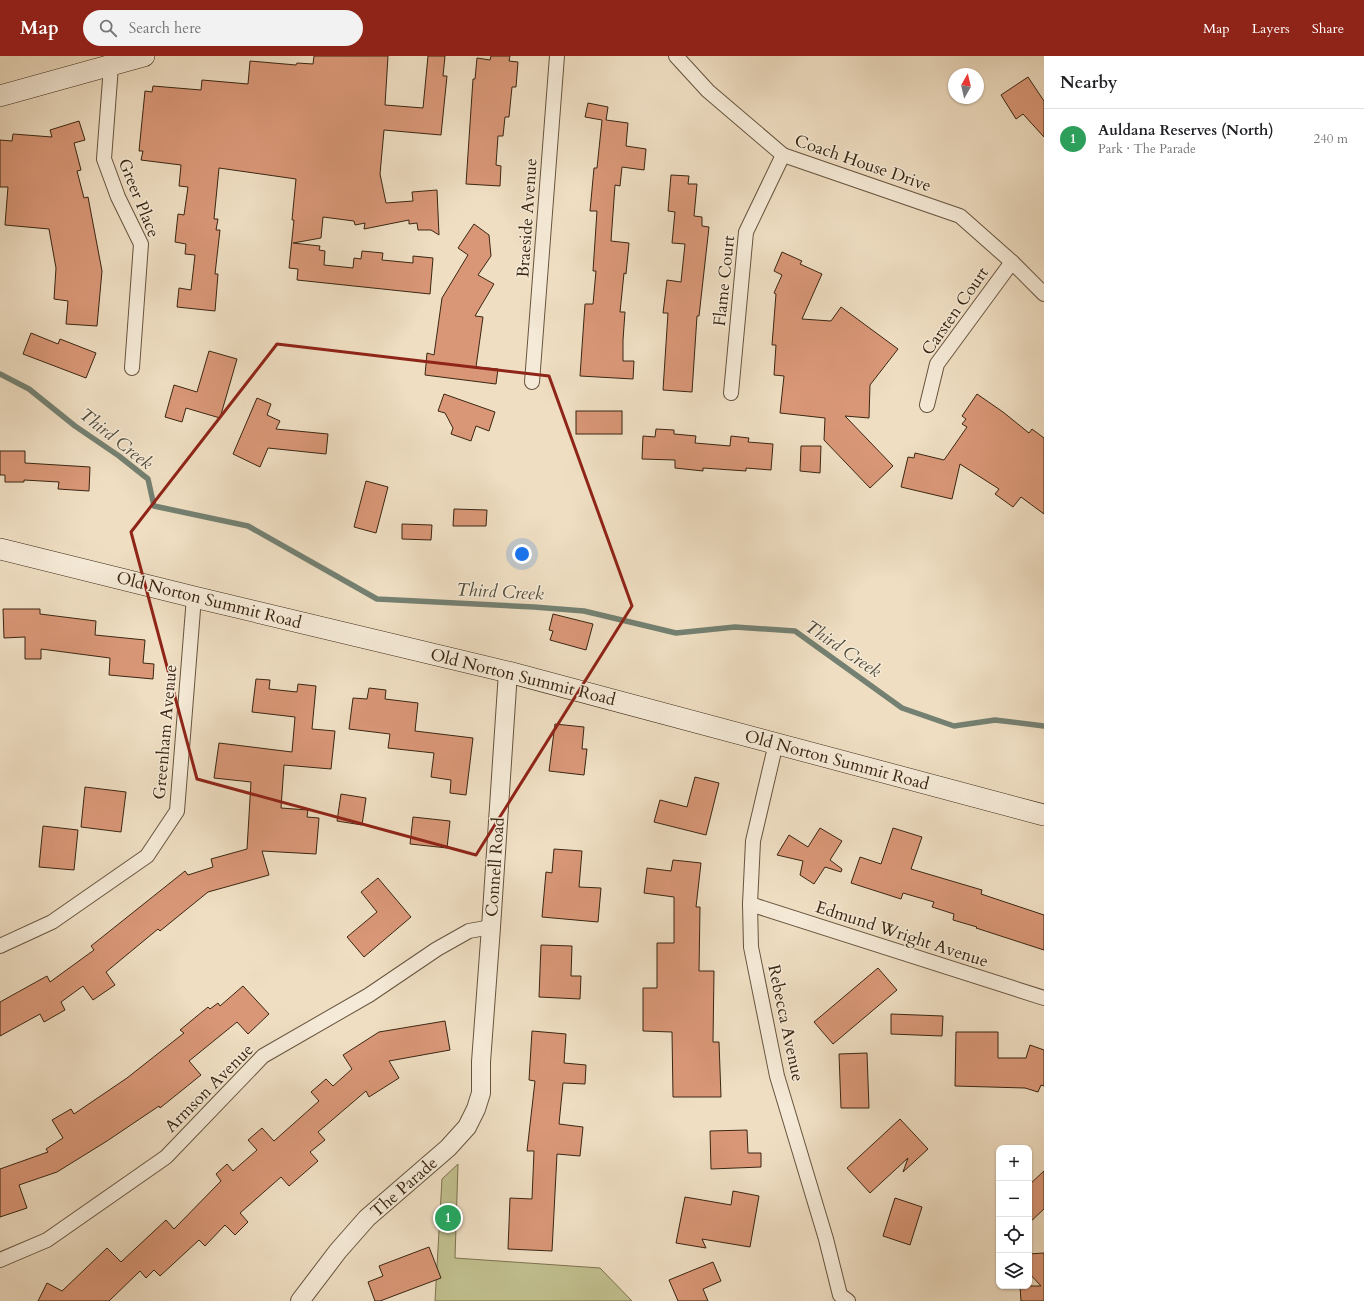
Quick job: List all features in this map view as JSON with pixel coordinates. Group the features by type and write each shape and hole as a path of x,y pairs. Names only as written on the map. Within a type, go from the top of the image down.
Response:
{"main road":[{"path":"0,96 144,56"},
{"name":"Old Norton Summit Road","path":"0,549 508,672 1044,815"}],"street":[{"name":"Braeside Avenue","path":"532,382 557,56"},
{"name":"Coach House Drive","path":"676,56 708,90 783,155 960,216 1012,262 1044,294"},
{"name":"Greer Place","path":"111,66 104,159 118,197 141,244 132,368"},
{"name":"Flame Court","path":"732,393 746,232 783,155"},
{"name":"Carsten Court","path":"927,405 937,364 1012,262"},
{"name":"Greenham Avenue","path":"0,946 52,922 147,856 177,811 194,597"},
{"name":"Connell Road","path":"481,1062 508,672"},
{"name":"Rebecca Avenue","path":"776,743 753,841 750,904 751,947 777,1076 826,1239 840,1295 848,1301"},
{"name":"Edmund Wright Avenue","path":"750,904 1044,998"},
{"name":"Armson Avenue","path":"0,1260 47,1240 166,1158 264,1056 368,995 437,949 469,931 491,927"},
{"name":"The Parade","path":"300,1301 338,1251 367,1218 448,1148 466,1127 476,1109 481,1093 481,1062"}],"highlighted area":[{"path":"277,344 549,376 632,606 476,855 197,779 131,532"}],"shaded area":[{"path":"458,1164 455,1258 600,1268 632,1301 435,1301 442,1179"}],"building":[{"path":"314,56 388,56 385,105 423,108 428,56 445,56 443,76 447,76 441,135 384,130 380,174 386,203 413,201 412,192 437,190 439,235 431,230 418,230 417,223 409,224 409,220 364,229 365,223 355,225 354,221 323,217 321,238 293,243 320,246 319,250 325,251 324,265 353,268 354,258 361,259 362,251 383,253 382,260 413,263 413,256 433,258 430,294 297,280 298,269 289,268 294,220 292,220 296,179 219,168 214,219 218,219 216,230 220,230 215,274 218,274 215,311 177,307 179,288 191,290 195,255 185,254 186,244 175,242 178,214 184,215 188,187 179,186 181,165 141,160 143,151 139,151 145,91 152,92 153,86 201,90 202,80 248,84 250,61 296,65 297,63 313,64"},
{"path":"491,56 510,56 509,61 518,62 516,87 512,87 509,117 505,117 503,136 498,136 496,165 501,166 500,186 466,184 473,79 475,79 477,58 490,60"},
{"path":"1028,77 1044,101 1044,137 1023,114 1016,119 1001,95"},
{"path":"588,103 608,107 606,120 628,123 626,146 646,149 644,170 622,167 620,186 615,185 611,241 629,243 620,312 625,312 623,361 634,361 633,379 580,376 585,304 593,304 596,271 593,271 597,211 590,211 594,168 597,168 602,120 585,117"},
{"path":"79,121 85,140 74,143 81,170 77,171 84,198 88,197 102,271 97,326 66,324 68,301 54,299 56,268 49,229 5,225 8,187 0,187 0,140 12,141 13,134 52,137 50,130"},
{"path":"671,175 689,176 688,184 697,184 694,216 702,217 702,226 709,227 699,316 697,316 692,392 663,390 668,313 663,313 667,280 681,282 685,244 672,243 675,212 668,211"},
{"path":"474,224 489,235 491,256 478,275 494,284 475,316 483,317 476,367 498,369 496,384 425,375 427,353 434,355 442,298 468,255 458,248"},
{"path":"782,252 802,261 800,264 822,274 802,319 831,321 841,307 898,349 870,385 869,418 845,416 893,466 870,488 824,440 825,418 780,413 784,376 774,375 776,345 772,345 776,294 774,293 782,275 774,271"},
{"path":"31,333 58,344 60,339 96,353 86,378 23,354"},
{"path":"209,351 237,359 220,418 186,408 182,422 165,417 174,385 197,392"},
{"path":"444,394 495,412 489,431 476,426 471,441 451,434 453,428 445,413 438,411"},
{"path":"977,394 1003,412 1029,433 1032,429 1044,438 1044,514 1021,497 1013,507 995,494 999,489 960,464 952,499 901,487 908,457 914,458 915,453 944,460 967,427 962,424 966,419 962,416"},
{"path":"257,398 271,404 267,415 280,421 276,429 328,434 326,454 268,448 260,467 233,454"},
{"path":"576,411 622,411 622,434 576,434"},
{"path":"656,429 674,430 674,434 696,436 695,443 730,446 731,436 749,438 748,442 773,444 771,470 746,468 746,471 703,468 703,471 675,468 675,460 642,459 643,436 655,437"},
{"path":"801,446 821,446 820,473 800,471"},
{"path":"0,451 25,451 25,463 90,467 89,491 58,489 59,482 24,480 24,482 5,482 5,475 0,475"},
{"path":"366,481 388,487 376,533 354,527"},
{"path":"454,509 487,510 486,526 453,526"},
{"path":"402,524 432,525 431,540 402,539"},
{"path":"3,609 40,609 40,614 96,621 95,635 145,640 143,663 154,664 153,679 109,675 110,658 41,649 41,659 25,659 25,637 4,638"},
{"path":"553,614 593,624 586,650 550,640 553,631 549,630"},
{"path":"256,679 270,680 269,689 297,692 298,684 316,686 312,729 335,731 331,769 284,765 281,808 308,810 307,817 319,818 316,854 262,851 269,875 208,892 160,931 158,929 106,972 115,985 93,1000 83,986 61,1002 65,1010 44,1022 40,1014 0,1036 0,1002 47,976 50,982 94,950 91,946 185,871 188,875 213,867 211,859 247,849 251,782 214,778 219,743 292,752 295,717 252,712"},
{"path":"369,688 386,690 385,699 418,703 415,731 473,738 466,795 450,793 451,780 431,777 434,753 388,748 390,734 349,729 353,698 367,699"},
{"path":"555,724 584,727 582,749 587,749 584,775 549,771"},
{"path":"695,777 719,783 706,835 654,822 660,800 687,807"},
{"path":"85,787 126,792 121,832 81,827"},
{"path":"341,794 366,798 362,825 337,821"},
{"path":"413,817 450,821 447,848 410,844"},
{"path":"43,826 78,830 74,870 39,867"},
{"path":"820,828 842,841 830,860 842,869 841,872 825,867 814,884 800,875 803,861 777,855 789,835 808,847"},
{"path":"893,828 922,837 911,869 982,890 981,894 1044,915 1044,950 953,920 954,914 932,907 934,902 903,893 901,899 851,883 860,857 881,864"},
{"path":"554,849 582,851 579,887 601,888 598,922 542,917 546,872 552,873"},
{"path":"673,860 701,863 696,907 700,907 699,971 714,971 713,1042 719,1042 721,1097 673,1097 672,1032 643,1031 643,988 657,988 657,943 674,943 674,897 644,893 647,868 671,871"},
{"path":"378,878 411,917 364,957 347,937 377,912 361,892"},
{"path":"541,945 572,946 571,976 581,976 580,999 539,997"},
{"path":"878,968 897,990 833,1044 814,1022"},
{"path":"243,986 269,1014 248,1034 237,1022 189,1061 201,1075 160,1108 159,1106 57,1172 19,1185 27,1208 0,1217 0,1169 48,1152 46,1149 63,1138 52,1120 71,1109 74,1114 127,1078 184,1033 180,1030 208,1007 210,1009 218,1003 220,1006"},
{"path":"891,1014 943,1016 942,1036 891,1034"},
{"path":"445,1021 450,1050 389,1061 399,1078 369,1097 366,1091 318,1132 325,1140 310,1152 318,1161 289,1186 281,1177 240,1213 248,1222 235,1235 225,1225 205,1246 199,1240 160,1276 154,1270 146,1278 140,1271 109,1301 38,1301 47,1283 62,1291 107,1248 121,1262 166,1220 174,1229 221,1181 216,1174 227,1164 233,1171 257,1150 248,1140 262,1128 274,1141 319,1101 311,1092 326,1079 333,1086 352,1069 343,1055 379,1032"},
{"path":"532,1031 566,1034 564,1063 586,1065 585,1084 563,1083 559,1124 583,1127 580,1156 557,1154 552,1251 508,1249 510,1198 532,1199 534,1151 527,1151 535,1081 529,1080"},
{"path":"956,1032 998,1032 998,1058 1026,1058 1030,1045 1044,1050 1044,1086 1041,1085 1038,1092 1025,1088 955,1086"},
{"path":"867,1053 869,1108 841,1108 839,1054"},
{"path":"900,1119 928,1149 903,1172 908,1158 870,1193 847,1168"},
{"path":"747,1130 748,1153 761,1153 761,1167 711,1169 710,1131"},
{"path":"1044,1171 1044,1209 1032,1220 1032,1217 1032,1182"},
{"path":"733,1191 759,1196 750,1247 702,1239 706,1248 676,1243 685,1197 731,1205"},
{"path":"895,1198 922,1207 910,1245 883,1236"},
{"path":"429,1247 441,1278 380,1301 375,1301 368,1282 383,1276 379,1266"},
{"path":"1044,1253 1044,1301 1021,1301 1020,1289 1032,1289 1032,1286 1041,1286 1032,1276 1032,1254"},
{"path":"713,1262 721,1281 703,1289 708,1301 678,1301 669,1280"}],"waterway":[{"name":"Third Creek","path":"0,374 29,389 75,426 119,456 148,479 154,506 248,526 377,599 584,611 676,633 735,627 795,631 902,708 954,726 995,720 1044,726"}],"place":[{"name":"Auldana Reserves (North)","path":"448,1218"}]}
